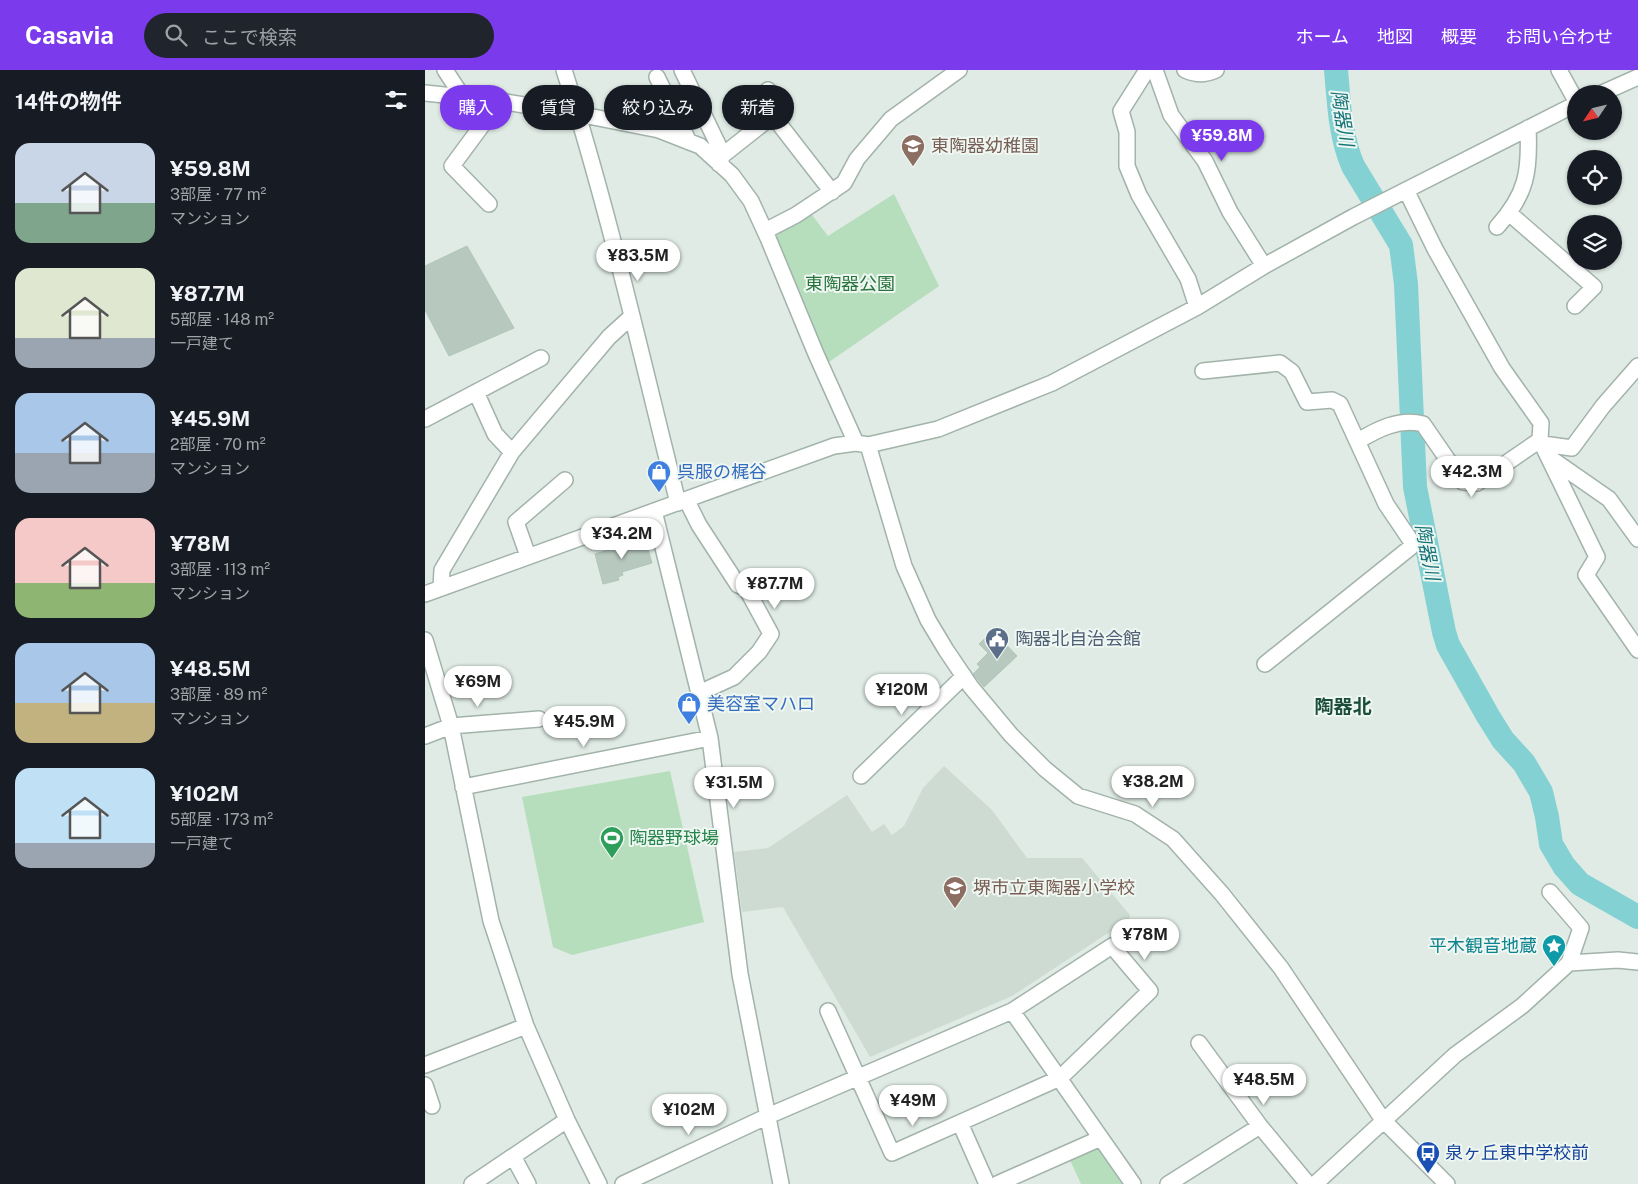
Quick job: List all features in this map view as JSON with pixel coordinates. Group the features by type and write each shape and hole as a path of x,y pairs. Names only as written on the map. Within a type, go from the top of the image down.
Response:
{"street":[{"path":"445,70 454,85"},
{"path":"564,70 569,85"},
{"path":"682,70 721,159 751,201 816,354 862,444 904,566 928,620 946,650 1011,735 1045,769 1078,796 1135,814 1173,839 1222,894 1281,968 1383,1120 1447,1184"},
{"path":"765,231 796,215 844,183 857,159 891,119 959,70"},
{"path":"1147,70 1121,111 1127,132 1127,166 1139,195 1188,279 1197,307"},
{"path":"1155,70 1171,115 1205,161 1229,212 1264,266"},
{"path":"1185,70 1196,74 1206,74 1216,70"},
{"path":"1559,70 1567,86"},
{"path":"657,77 689,142"},
{"path":"1620,85 1638,77"},
{"path":"425,93 440,94"},
{"path":"425,594 834,446 862,444 938,429 1052,382 1197,307 1264,266 1353,217 1567,108"},
{"path":"594,117 659,130 699,146 721,159"},
{"path":"1497,227 1509,213 1525,183 1529,153 1528,128"},
{"path":"479,130 452,166 489,204"},
{"path":"582,130 682,502 738,586 745,588 771,634 759,652 735,677 699,693"},
{"path":"721,159 756,130"},
{"path":"784,130 832,192"},
{"path":"1406,190 1435,249 1502,368 1541,423 1544,447 1597,557 1586,575 1638,650"},
{"path":"1509,213 1594,287 1575,306"},
{"path":"441,588 442,570 512,452 609,337 632,316"},
{"path":"425,419 541,358"},
{"path":"1203,371 1279,363 1292,372 1307,402 1333,400 1340,404 1385,504 1411,541 1411,547 1265,664"},
{"path":"1358,441 1380,428 1410,422 1423,424 1463,482 1477,483 1544,447 1572,448 1603,406 1638,366"},
{"path":"476,392 495,434 512,452"},
{"path":"1544,447 1609,499 1638,538"},
{"path":"528,556 516,522 565,480"},
{"path":"654,511 710,738 740,974 781,1184"},
{"path":"425,640 451,726 491,921 526,1026 567,1120 599,1184"},
{"path":"861,776 964,676"},
{"path":"425,736 451,726 539,719"},
{"path":"463,787 710,738"},
{"path":"1315,1184 1455,1055 1522,1006 1569,963 1581,928 1549,892"},
{"path":"623,1184 768,1116 857,1078 1012,1011 1112,946 1150,991 1060,1078 892,1153 857,1078 828,1011"},
{"path":"1569,963 1618,960 1638,962"},
{"path":"1012,1011 1133,1184"},
{"path":"425,1065 526,1026"},
{"path":"1199,1043 1260,1126 1308,1184"},
{"path":"425,1084 432,1106"},
{"path":"472,1184 514,1158 567,1120"},
{"path":"960,1123 987,1184"},
{"path":"1168,1184 1260,1126"},
{"path":"997,1184 1101,1138"},
{"path":"514,1158 528,1184"}],"shaded area":[{"name":"堺市立東陶器小学校","path":"944,766 992,810 1027,858 1082,858 1130,915 1129,921 1012,996 870,1057 783,907 742,912 734,852 768,848 847,795 872,832 884,824 892,835 904,826 923,788"}],"green space":[{"name":"東陶器公園","path":"894,194 939,286 826,364 773,238 776,233 812,215 828,236"},
{"name":"陶器野球場","path":"670,771 704,922 572,955 553,947 522,797"},
{"path":"1094,1149 1100,1150 1123,1184 1081,1184 1070,1160"}],"building":[{"path":"467,246 514,328 449,356 425,310 425,266"},
{"path":"645,539 652,563 622,572 623,575 618,577 619,580 603,584 595,554"},
{"name":"陶器北自治会館","path":"993,631 1017,656 984,687 973,674 980,667 977,664 988,653 979,644"}],"waterway":[{"name":"陶器川","path":"1336,70 1345,143 1353,166 1401,245 1406,284 1415,487 1448,645 1503,740 1524,763 1541,792 1551,844 1564,866 1580,884 1638,917"}],"place":[{"name":"東陶器幼稚園","path":"913,167"},
{"name":"呉服の梶谷","path":"659,493"},
{"name":"陶器北自治会館","path":"997,660"},
{"name":"美容室マハロ","path":"689,725"},
{"name":"陶器野球場","path":"612,859"},
{"name":"堺市立東陶器小学校","path":"955,909"},
{"name":"平木観音地蔵","path":"1554,967"},
{"name":"泉ヶ丘東中学校前","path":"1428,1174"}],"district":[{"name":"陶器北","path":"1343,706"}]}
